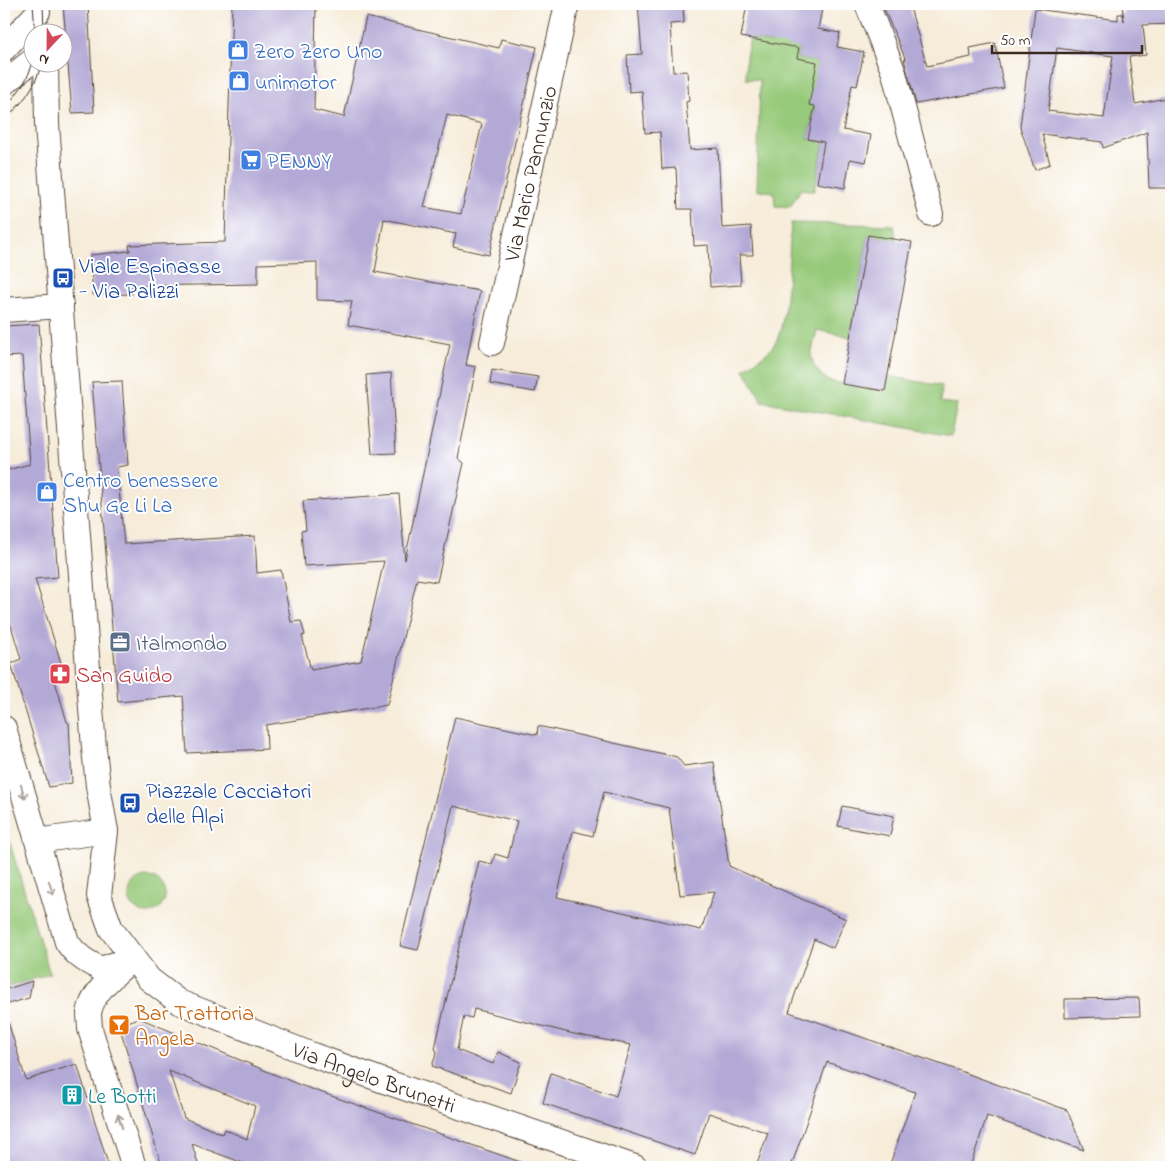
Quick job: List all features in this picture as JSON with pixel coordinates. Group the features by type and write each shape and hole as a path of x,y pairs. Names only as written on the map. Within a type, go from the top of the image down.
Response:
{"street":[{"name":"Via Mario Pannunzio","path":"492,343 567,4"},
{"path":"867,4 894,74 931,214"},
{"path":"4,49 39,16"},
{"path":"4,62 22,55"},
{"path":"4,83 22,70"},
{"path":"46,72 47,124 98,786 106,831 99,896 111,929 132,958"},
{"path":"4,310 61,306"},
{"path":"4,728 67,942 73,952 87,963 101,969 132,958"},
{"path":"37,841 106,831"},
{"path":"132,958 107,981 96,996 90,1012 90,1029 134,1167"},
{"name":"Via Angelo Brunetti","path":"132,958 149,979 179,1002 384,1081 635,1167"}],"green space":[{"path":"775,25 803,31 797,58 817,62 815,106 808,139 824,142 814,191 801,189 790,207 775,206 774,192 757,190 760,80 746,79 746,56 750,39 772,43"},
{"path":"791,223 894,225 896,240 868,235 850,337 817,330 811,355 814,366 829,381 885,391 888,376 942,386 940,402 957,404 951,436 762,401 744,369 768,352 779,336 785,305"},
{"path":"4,824 50,974 4,988"},
{"path":"147,877 160,882 165,895 160,908 147,913 134,908 129,895 134,882"}],"building":[{"path":"63,4 88,4 94,112 72,113 69,72 72,72 72,22 64,22"},
{"path":"232,4 316,4 314,110 344,117 366,17 499,48 501,39 537,47 489,255 453,247 456,234 384,219 375,272 480,291 466,365 476,367 458,458 464,463 437,582 417,579 387,705 266,725 267,749 187,753 183,696 118,702 92,382 122,381 128,465 117,467 124,544 255,536 257,573 281,570 291,622 301,621 305,635 302,636 311,670 361,661 384,561 304,566 301,531 306,530 303,501 399,494 405,560 450,344 348,325 352,301 317,300 317,262 258,264 258,284 132,286 132,294 93,295 90,255 130,251 129,245 225,242","holes":["447,115 482,124 461,214 424,207"]},
{"path":"638,4 683,4 684,23 670,24 673,72 687,71 689,101 686,102 690,150 718,148 722,228 751,226 753,255 739,255 741,285 710,287 708,245 694,246 692,209 678,209 676,168 662,169 660,132 645,133 642,91 629,92 627,55 642,54"},
{"path":"747,4 763,7 763,4 823,4 818,29 840,33 837,47 864,52 857,86 852,85 843,130 871,135 866,162 850,159 845,188 817,183 824,142 808,139 815,106 809,105 817,62 797,58 799,48 741,37"},
{"path":"882,4 909,4 927,66 971,57 970,48 995,43 1004,88 916,104 904,59 906,60"},
{"path":"1122,4 1171,4 1171,24 1143,25 1146,55 1129,57 1135,104 1171,97 1171,188 1149,188 1147,132 1103,148 1102,142 1042,134 1050,164 1035,170 1020,127 1035,9 1118,20 1118,14 1123,14 1124,21","holes":["1057,48 1113,56 1104,118 1048,111"]},
{"path":"868,235 912,242 885,391 842,384"},
{"path":"39,324 58,577 35,579 65,678 55,681 67,722 69,723 72,783 49,787 11,664 21,659 4,602 4,471 30,464 22,356 4,357 4,326"},
{"path":"492,370 538,377 535,392 490,384"},
{"path":"391,373 396,453 372,454 366,375"},
{"path":"455,717 537,735 538,726 677,757 684,766 714,762 729,866 846,919 833,948 814,939 789,1012 1067,1110 1084,1150 987,1116 970,1167 889,1167 915,1092 827,1062 791,1167 756,1167 768,1133 709,1113 695,1155 543,1103 551,1073 616,1096 631,1045 574,1034 474,1009 472,1018 464,1016 457,1050 493,1064 498,1052 521,1062 511,1093 432,1066 437,1052 435,1048 479,861 492,864 495,854 508,858 517,821 453,806 418,950 400,946","holes":["604,792 669,808 680,895 714,892 701,930 557,897 573,831 593,836"]},
{"path":"842,806 894,816 890,836 838,826"},
{"path":"32,981 29,998 4,1005 4,990"},
{"path":"1139,998 1140,1016 1065,1018 1065,999"},
{"path":"139,1018 300,1085 529,1165 529,1167 254,1167 192,1144 199,1167 162,1167 119,1025","holes":["169,1071 255,1106 247,1139 224,1129 222,1134 184,1118"]},
{"name":"Le Botti","path":"4,1022 8,1022 26,1080 77,1064 109,1167 4,1167"}],"tram line":[{"path":"33,4 34,22"},
{"path":"43,4 44,22"},
{"path":"4,108 22,87 29,72"},
{"path":"4,120 28,94 39,72"}],"place":[{"name":"Zero Zero Uno","path":"238,50"},
{"name":"unimotor","path":"239,81"},
{"name":"PENNY","path":"251,160"},
{"name":"Viale Espinasse - Via Palizzi","path":"63,278"},
{"name":"Centro benessere Shu Ge Li La","path":"47,492"},
{"name":"Italmondo","path":"120,642"},
{"name":"San Guido","path":"60,674"},
{"name":"Piazzale Cacciatori delle Alpi","path":"130,803"},
{"name":"Bar Trattoria Angela","path":"119,1025"},
{"name":"Le Botti","path":"72,1095"}]}
